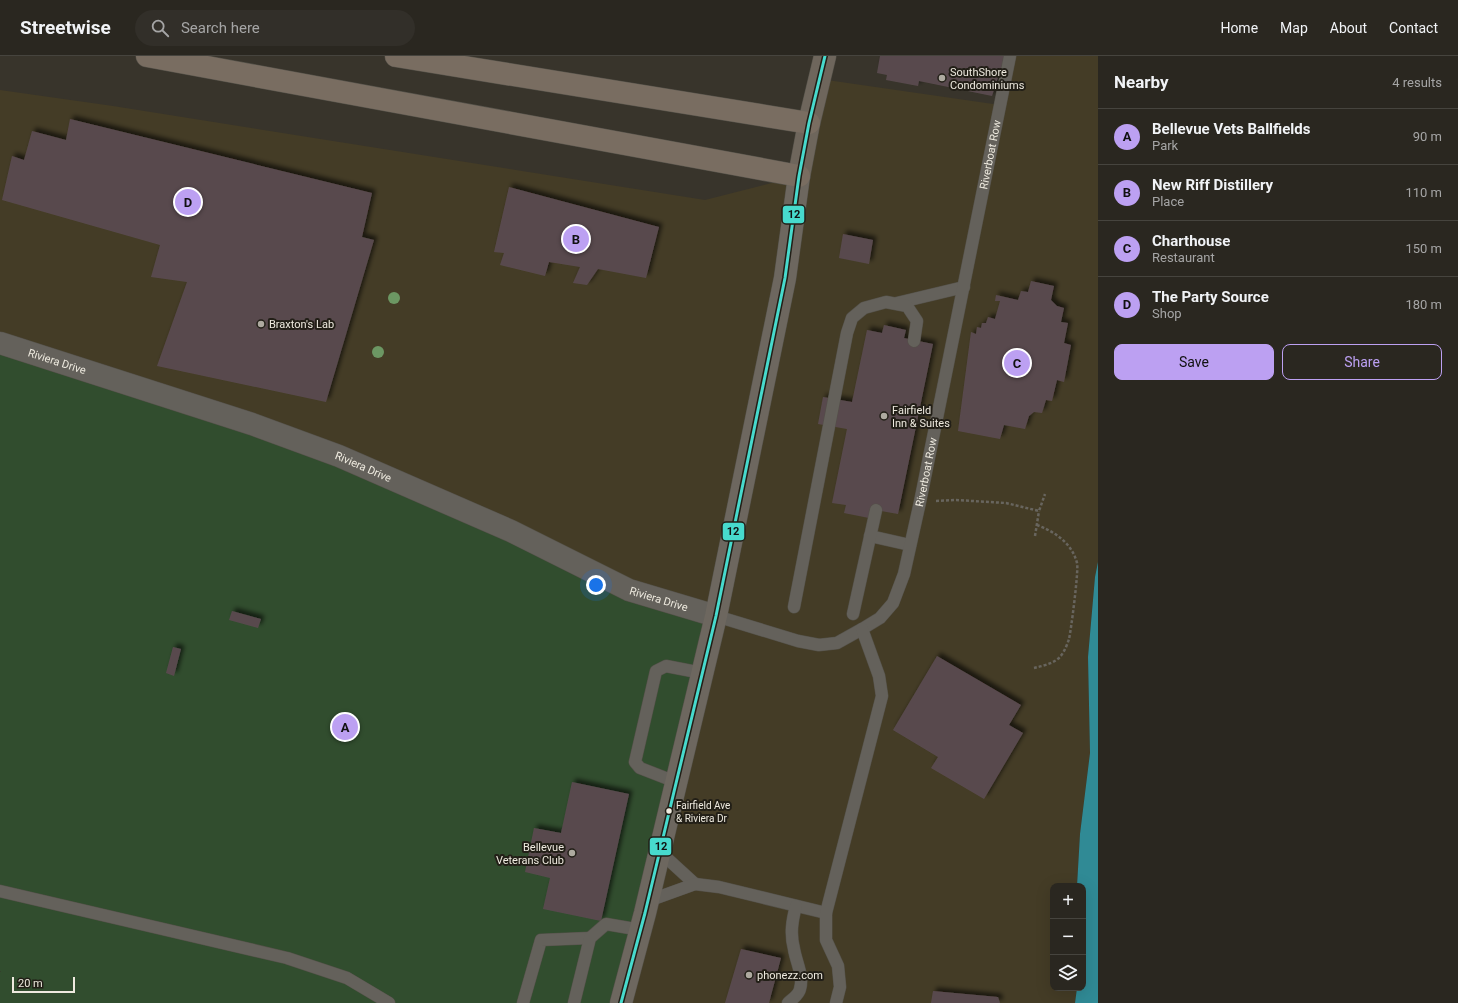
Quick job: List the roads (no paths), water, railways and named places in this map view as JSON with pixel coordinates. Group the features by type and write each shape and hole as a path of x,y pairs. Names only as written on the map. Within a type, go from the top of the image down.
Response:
{"highway":[{"path":"147,56 799,176"},
{"path":"396,56 809,124"}],"main road":[{"path":"621,1003 645,915 716,616 785,278 799,176 809,124 825,56"}],"street":[{"name":"Riviera Drive","path":"0,343 252,424 311,445 512,531 629,590 654,599 716,616"}],"lane":[{"name":"Riverboat Row","path":"716,616 798,641 819,645 836,643 862,629 880,618 893,603 904,574 920,502 1010,56"},
{"path":"893,304 964,287"},
{"path":"794,607 847,333 852,318 864,308 886,302 907,306 917,321 914,341"},
{"path":"853,614 876,510"},
{"path":"870,536 910,546"},
{"path":"836,1003 840,987 838,966 826,940 826,913 882,696 879,676 862,629"},
{"path":"676,782 640,768 635,762 656,671 666,666 702,673"},
{"path":"660,852 695,884 719,887 826,913"},
{"path":"574,1003 590,938 606,924 645,915 695,884"},
{"path":"0,892 287,958 347,978 389,1003"},
{"path":"788,1003 800,991 801,982 800,972 793,948 792,935 792,922 796,906"},
{"path":"524,1003 541,940 590,938"}],"water":[{"path":"1098,562 1098,1003 1075,1003 1077,991 1086,991 1086,883 1077,883 1080,834 1090,753 1088,657 1095,577"}],"place":[{"name":"SouthShore Condominiums","path":"942,78"},
{"name":"The Party Source","path":"188,202"},
{"name":"New Riff Distillery","path":"576,239"},
{"name":"Braxton's Lab","path":"261,324"},
{"name":"Charthouse","path":"1017,363"},
{"name":"Fairfield Inn & Suites","path":"884,416"},
{"name":"Bellevue Vets Ballfields","path":"345,727"},
{"name":"Fairfield Ave & Riviera Dr","path":"669,811"},
{"name":"Bellevue Veterans Club","path":"572,853"},
{"name":"phonezz.com","path":"749,975"}]}
